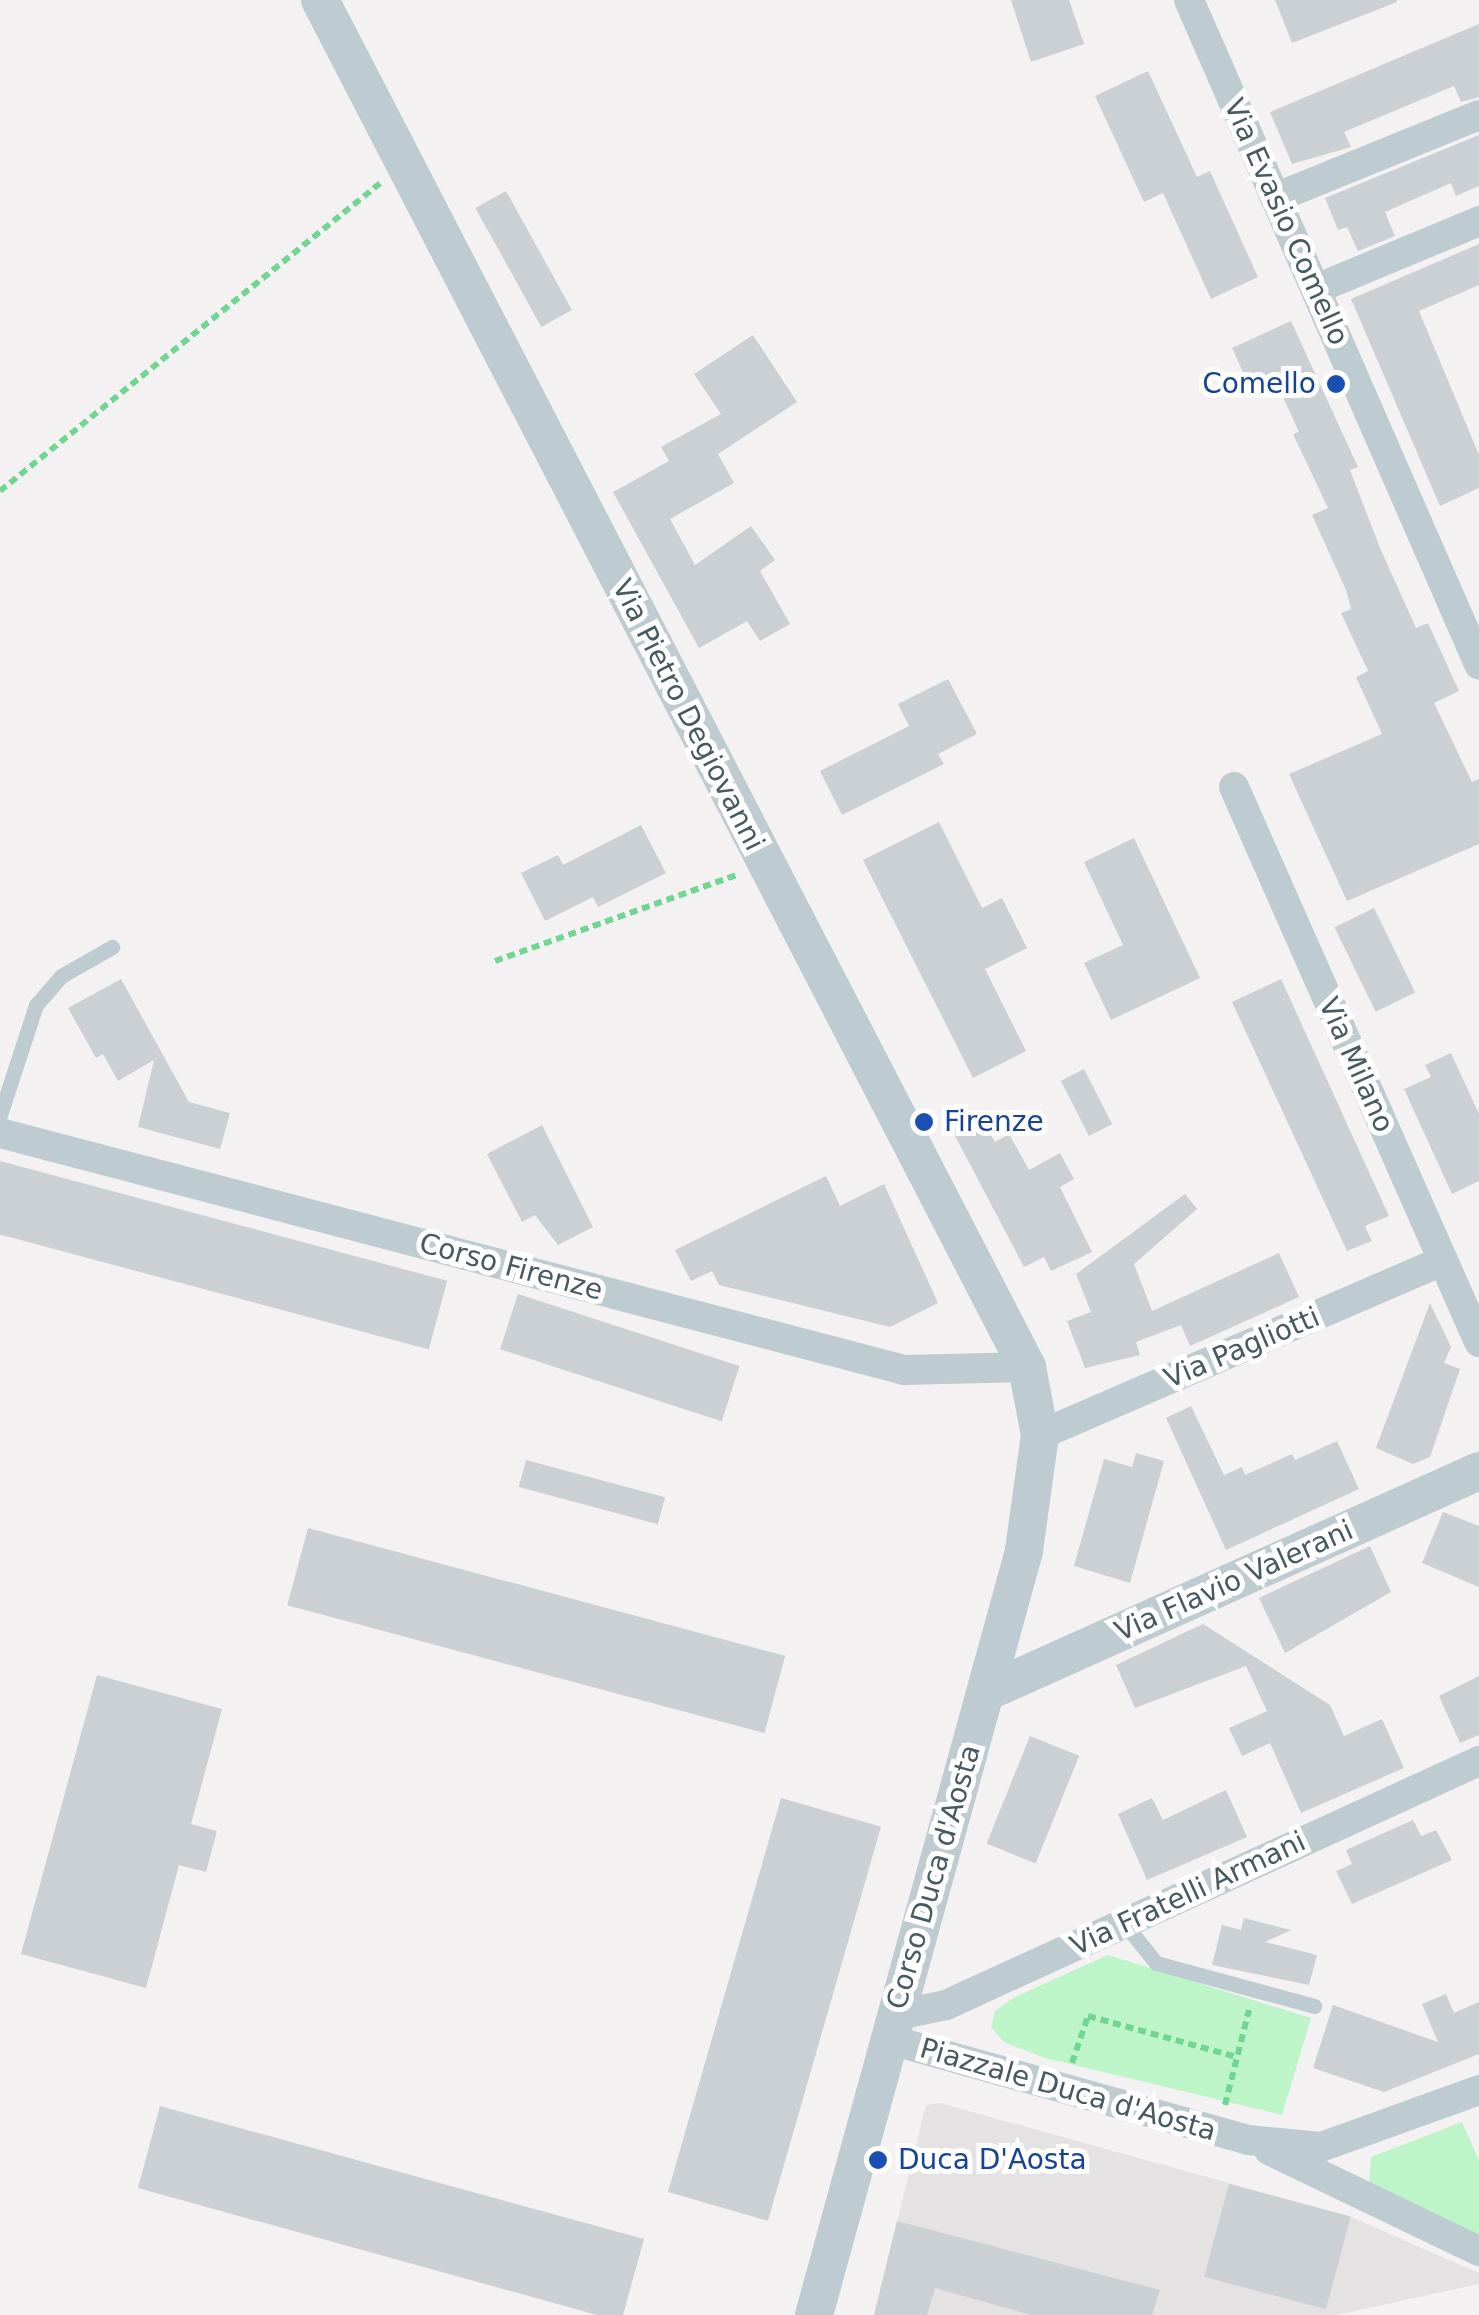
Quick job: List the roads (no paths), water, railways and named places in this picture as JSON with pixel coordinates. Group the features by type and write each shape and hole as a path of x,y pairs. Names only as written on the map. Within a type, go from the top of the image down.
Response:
{"street":[{"name":"Via Pietro Degiovanni","path":"320,0 1027,1367 1040,1436"},
{"name":"Via Evasio Comello","path":"1190,0 1479,664"},
{"path":"1276,198 1479,115"},
{"path":"1316,290 1479,220"},
{"name":"Via Milano","path":"1234,787 1479,1342"},
{"name":"Corso Firenze","path":"0,1133 904,1370 1027,1367"},
{"name":"Via Pagliotti","path":"1040,1436 1443,1261"},
{"name":"Corso Duca d'Aosta","path":"814,2315 890,2028 989,1691 1028,1533 1040,1436"},
{"name":"Via Flavio Valerani","path":"989,1691 1479,1471"},
{"name":"Via Fratelli Armani","path":"890,2028 1479,1762"},
{"name":"Piazzale Duca d'Aosta","path":"890,2028 1064,2089 1248,2140 1479,2250"},
{"name":"Piazzale Duca d'Aosta","path":"1248,2140 1321,2147 1469,2094"}],"lane":[{"path":"0,1115 36,1005 62,976 112,947"},
{"path":"1124,1923 1156,1963 1314,2006"}],"place":[{"name":"Comello","path":"1336,384"},
{"name":"Firenze","path":"924,1122"},
{"name":"Duca D'Aosta","path":"878,2160"}]}
